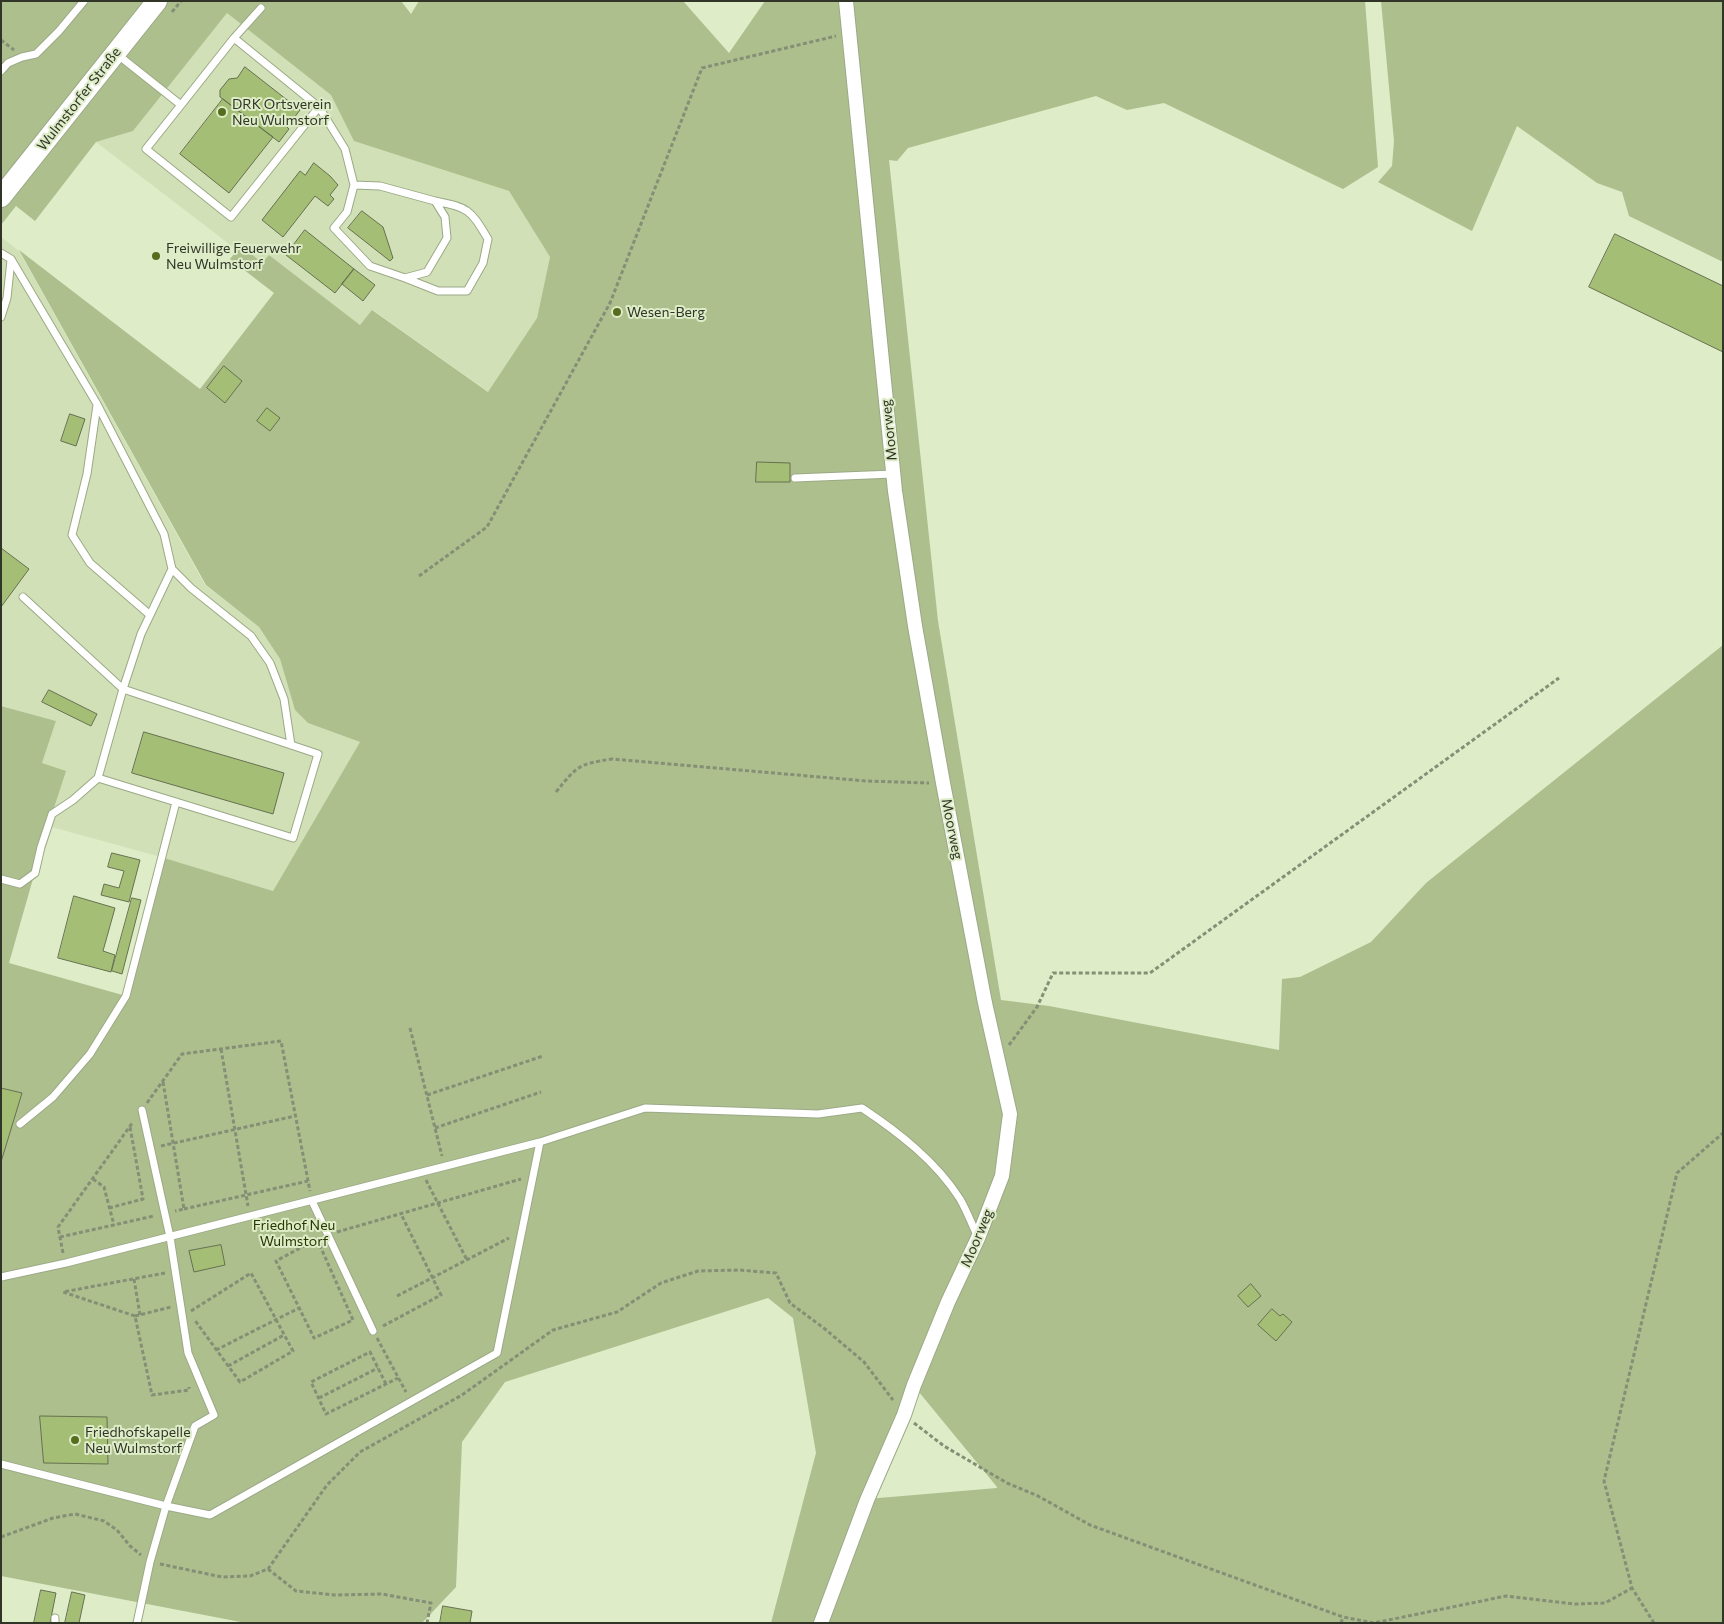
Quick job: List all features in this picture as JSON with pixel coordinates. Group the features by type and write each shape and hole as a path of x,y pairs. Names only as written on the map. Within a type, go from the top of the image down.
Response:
{"main road":[{"name":"Wulmstorfer Straße","path":"1,197 156,1"}],"street":[{"name":"Moorweg","path":"821,1623 867,1500 904,1415 914,1385 948,1302 978,1238 1002,1176 1010,1114 997,1061 915,626 893,474 846,1"}],"lane":[{"path":"1,71 8,63 36,54 84,1"},
{"path":"261,8 234,38 146,149 231,217 319,107"},
{"path":"234,38 319,107 345,149 354,185 346,212 334,228 370,266 438,291 467,291 483,263 488,239 475,217 461,206 380,186 354,185"},
{"path":"116,53 181,105"},
{"path":"405,278 427,272 447,238 445,217 435,201"},
{"path":"1,253 11,259 97,404 164,534 172,569 192,588 251,636 270,664 284,699 291,745"},
{"path":"1,317 7,298 11,259"},
{"path":"97,404 87,474 72,535 90,563 150,615"},
{"path":"795,478 893,474"},
{"path":"1,879 20,884 34,873 52,814 98,778 123,689 141,634 172,569"},
{"path":"23,596 123,689 318,754 293,838 98,778"},
{"path":"20,1124 54,1097 90,1054 126,996 176,802"},
{"path":"1,1277 66,1264 540,1142 645,1108 818,1114 862,1108 899,1134 937,1169 961,1200 978,1238"},
{"path":"137,1623 150,1562 166,1506 195,1426 214,1415 188,1353 170,1237 142,1110"},
{"path":"1,1464 210,1516 497,1353 540,1142"},
{"path":"312,1201 374,1331"}],"path":[{"path":"419,576 487,527 610,302 702,68 849,33"},
{"path":"997,1061 1038,1007 1053,973 1150,973 1559,678"},
{"path":"556,792 573,772 586,763 612,759 866,781 944,783"},
{"path":"410,1028 445,1166"},
{"path":"66,1264 58,1227 182,1054 281,1041 312,1201"},
{"path":"221,1049 250,1216"},
{"path":"427,1095 543,1056"},
{"path":"163,1081 184,1209"},
{"path":"435,1128 541,1092"},
{"path":"150,1148 295,1116"},
{"path":"109,1208 143,1199 130,1126"},
{"path":"1654,1623 1632,1588 1604,1481 1676,1173 1723,1133"},
{"path":"422,1172 467,1260"},
{"path":"327,1235 533,1176"},
{"path":"92,1179 104,1187 114,1225"},
{"path":"60,1237 308,1181"},
{"path":"401,1214 441,1295 374,1331 406,1392"},
{"path":"397,1296 522,1231"},
{"path":"316,1239 352,1320 314,1338 298,1308 276,1261 316,1239"},
{"path":"462,1396 553,1330 617,1312 661,1283 698,1271 739,1270 776,1273 790,1303 864,1362 904,1415 944,1446 1007,1483 1038,1496 1090,1525 1343,1616 1374,1623 1506,1596 1575,1604 1605,1603 1632,1588"},
{"path":"167,1272 63,1292 135,1316 174,1306 176,1314 182,1313"},
{"path":"251,1273 276,1318 293,1351 240,1382 189,1312 251,1273"},
{"path":"134,1279 140,1315"},
{"path":"216,1350 298,1308"},
{"path":"135,1316 152,1395 189,1390 188,1380"},
{"path":"228,1366 285,1335"},
{"path":"386,1384 370,1352 311,1382 326,1414 386,1384 398,1378"},
{"path":"319,1398 378,1368"},
{"path":"268,1569 296,1590 335,1596 382,1594 431,1603 427,1623"},
{"path":"1340,1623 1343,1616"}],"shaded area":[{"path":"227,13 331,95 355,141 509,191 550,257 537,318 489,392 373,310 360,325 269,255 262,263 241,246 237,250 96,142 133,131"},
{"path":"1,237 19,251 205,585 259,627 280,659 295,710 308,723 360,742 273,891 161,857 48,826 65,771 42,763 56,721 1,706"}],"green space":[{"name":"Friedhof Neu Wulmstorf","path":"1,1 401,1 411,14 419,1 683,1 729,53 765,1 1365,1 1378,167 1343,189 1164,103 1127,110 1096,96 908,148 897,161 889,160 938,621 1001,1000 1049,1006 1279,1050 1282,979 1300,977 1371,942 1426,883 1723,645 1723,1623 771,1623 816,1453 793,1318 768,1298 505,1382 462,1442 456,1587 422,1623 246,1623 1,1576 1,706 56,721 42,763 66,771 48,826 9,963 126,996 161,857 273,891 360,742 308,723 295,710 280,659 259,627 206,585 19,250 200,389 274,293 230,259 241,245 262,263 269,255 360,325 372,310 488,392 537,318 550,257 509,191 354,141 331,95 227,13 133,131 96,142 35,221 16,206 1,225","holes":["914,1386 997,1487 867,1499"]},
{"path":"1381,1 1723,1 1723,262 1629,216 1622,192 1597,183 1517,126 1472,231 1378,182 1392,166 1394,141"}],"building":[{"path":"245,67 300,110 287,127 289,129 279,142 220,97 220,90 229,79 237,78"},
{"path":"223,99 273,137 229,193 180,154"},
{"path":"314,163 338,185 330,195 334,199 328,206 315,196 283,237 262,220 300,171 305,175"},
{"path":"362,211 383,227 393,258 390,261 348,228"},
{"path":"305,230 354,269 335,293 286,255"},
{"path":"1615,234 1723,286 1723,352 1589,287"},
{"path":"354,269 375,285 363,301 342,284"},
{"path":"224,366 242,381 225,403 207,388"},
{"path":"267,408 280,418 270,431 257,421"},
{"path":"70,414 85,419 76,446 61,441"},
{"path":"757,462 790,463 790,482 756,482"},
{"path":"1,548 29,569 1,607"},
{"path":"49,690 97,714 91,726 42,702"},
{"path":"144,732 284,773 273,814 132,773"},
{"path":"112,853 140,860 129,902 101,895 104,884 119,888 124,871 108,867"},
{"path":"74,896 115,908 103,951 115,955 111,972 58,958"},
{"path":"132,898 141,900 122,974 112,971"},
{"path":"1,1088 22,1093 1,1162"},
{"path":"221,1245 225,1265 194,1272 189,1251"},
{"path":"1251,1284 1261,1296 1248,1307 1238,1296"},
{"path":"1272,1309 1280,1316 1283,1314 1292,1322 1276,1341 1258,1325"},
{"name":"Friedhofskapelle Neu Wulmstorf","path":"40,1416 107,1417 108,1464 44,1463"},
{"path":"41,1590 56,1593 50,1623 34,1623"},
{"path":"72,1592 85,1595 79,1623 65,1623"},
{"path":"443,1606 472,1611 470,1623 440,1623"}],"place":[{"name":"DRK Ortsverein Neu Wulmstorf","path":"222,112"},
{"name":"Freiwillige Feuerwehr Neu Wulmstorf","path":"156,256"},
{"name":"Wesen-Berg","path":"617,312"},
{"name":"Friedhofskapelle Neu Wulmstorf","path":"75,1440"}]}
